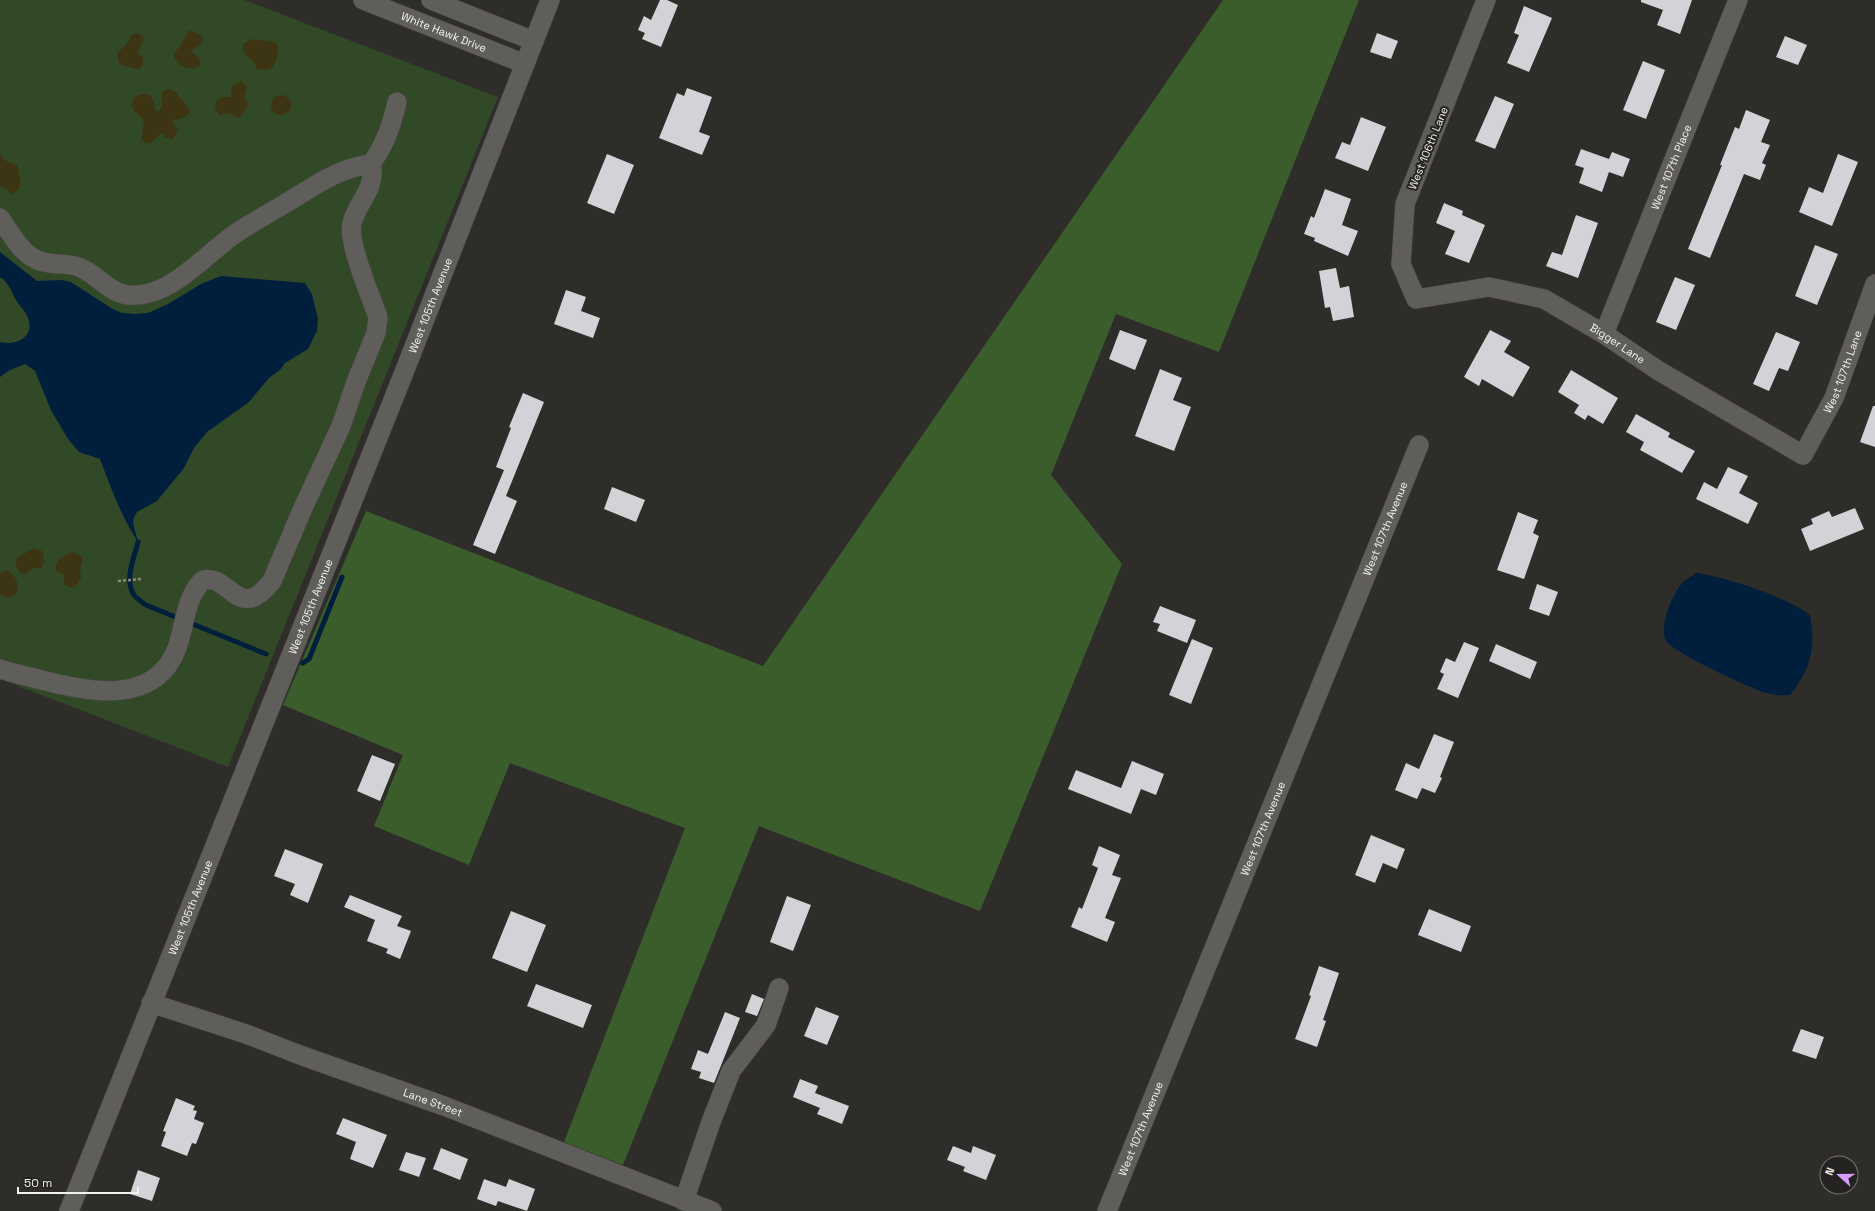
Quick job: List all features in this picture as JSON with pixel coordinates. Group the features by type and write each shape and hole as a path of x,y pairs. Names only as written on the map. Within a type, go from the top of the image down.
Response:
{"street":[{"name":"White Hawk Drive","path":"363,0 525,64"},
{"path":"431,0 534,41"},
{"name":"West 105th Avenue","path":"68,1211 383,425 550,0"},
{"name":"West 106th Lane","path":"1416,299 1401,264 1405,204 1486,0"},
{"name":"West 107th Place","path":"1604,334 1738,0"},
{"path":"369,166 376,158 393,122 397,102"},
{"path":"0,218 22,249 33,259 48,263 65,264 82,268 111,289 130,295 140,294 151,292 177,280 189,272 233,235 307,191 358,166 369,166"},
{"path":"0,669 81,690 99,692 130,688 146,684 166,670 174,656 192,594 203,580 213,581 245,599 253,598 264,591 272,581 303,508 341,426 354,386 376,334 378,317 362,273 351,232 354,216 371,184 372,170 369,166"},
{"name":"West 107th Lane","path":"1803,455 1834,398 1875,284"},
{"name":"Bigger Lane","path":"1416,299 1489,287 1544,299 1604,334 1660,371 1803,455"},
{"name":"West 107th Avenue","path":"1107,1211 1419,445"},
{"path":"684,1201 711,1122 731,1072 766,1025 779,988"},
{"name":"Lane Street","path":"151,1003 246,1034 300,1056 444,1106 712,1211"}],"path":[{"path":"118,582 142,578"}],"green space":[{"path":"0,0 244,0 498,97 228,767 0,679"},
{"path":"1223,0 1359,0 1219,352 1116,314 1051,475 1122,564 980,911 759,826 623,1165 564,1142 685,828 510,763 469,865 374,826 403,755 283,705 366,511 763,666"}],"sand":[{"path":"188,31 202,36 204,41 191,51 199,58 201,63 198,67 194,68 186,68 178,62 173,55 182,43"},
{"path":"137,33 144,38 138,53 143,58 143,65 139,69 121,65 118,60 118,52 127,44 130,36"},
{"path":"254,39 273,42 278,45 275,63 272,68 266,70 257,69 254,62 246,55 243,49 244,43"},
{"path":"241,82 247,86 244,98 249,104 240,117 235,117 230,113 220,115 215,106 218,99 222,97 231,97 232,86"},
{"path":"170,89 177,93 190,112 181,119 173,120 173,124 178,130 173,139 166,138 161,133 151,143 146,143 142,139 144,120 133,109 133,98 141,94 150,95 156,111 159,111 162,107 163,91"},
{"path":"281,95 288,98 291,105 288,112 281,115 274,112 271,105 274,98"},
{"path":"0,155 6,161 17,165 20,178 20,188 13,194 0,186"},
{"path":"34,548 42,551 44,564 41,568 33,568 26,574 20,573 16,567 17,558"},
{"path":"72,552 80,555 83,559 80,570 81,579 74,587 71,588 64,584 64,575 55,570 55,567 58,561"},
{"path":"6,570 15,577 18,588 15,595 6,598 0,594 0,573"}],"water":[{"path":"0,252 37,281 62,280 71,282 111,308 122,313 148,313 168,304 201,284 221,276 305,283 312,294 318,319 317,331 308,349 285,363 280,370 269,378 249,402 207,432 194,448 184,468 157,501 137,512 133,523 138,542 121,512 100,459 79,452 68,439 51,410 35,371 25,364 10,370 0,377 0,342 12,343 23,339 29,330 29,325 26,313 17,302 8,285 0,277"},
{"path":"1696,573 1739,583 1756,589 1786,601 1810,615 1812,627 1812,648 1810,657 1803,676 1790,695 1766,693 1745,684 1713,670 1683,653 1666,641 1664,635 1665,621 1673,597 1682,584"}],"building":[{"path":"660,0 667,0 678,5 661,47 642,39 645,33 638,30 644,16 651,20"},
{"path":"1641,0 1692,0 1680,34 1657,25 1663,10 1641,2"},
{"path":"1524,6 1552,18 1529,72 1507,63 1519,35 1514,33"},
{"path":"1377,33 1398,41 1391,59 1370,52"},
{"path":"1785,36 1807,45 1798,65 1776,57"},
{"path":"1643,61 1665,70 1646,119 1623,110"},
{"path":"687,88 712,97 699,132 710,136 702,155 659,138 677,93 684,96"},
{"path":"1495,96 1514,104 1495,149 1475,141"},
{"path":"1746,110 1770,120 1761,142 1770,145 1762,163 1766,165 1760,180 1744,174 1710,258 1688,249 1722,165 1720,165 1735,127 1739,129"},
{"path":"1361,117 1386,127 1368,171 1335,158 1342,142 1350,145"},
{"path":"1581,149 1609,159 1612,152 1630,159 1623,177 1609,172 1602,192 1579,183 1584,168 1575,165"},
{"path":"607,154 634,165 614,214 587,203"},
{"path":"1838,154 1858,162 1832,226 1799,212 1809,187 1823,193"},
{"path":"1325,189 1351,199 1342,225 1358,231 1348,256 1314,241 1315,238 1304,234 1311,216 1314,218"},
{"path":"1444,203 1463,211 1462,215 1485,225 1469,263 1445,254 1455,231 1436,223"},
{"path":"1576,215 1598,223 1578,278 1546,266 1552,252 1562,255"},
{"path":"1815,245 1838,254 1817,305 1795,296"},
{"path":"1336,268 1340,288 1349,286 1354,317 1333,321 1330,307 1325,308 1319,271"},
{"path":"1675,277 1695,285 1676,330 1656,322"},
{"path":"566,290 586,297 581,311 600,318 593,338 554,324"},
{"path":"1120,330 1147,340 1135,370 1109,359"},
{"path":"1490,330 1511,341 1504,352 1530,367 1513,397 1482,379 1479,386 1464,377"},
{"path":"1776,332 1800,342 1788,371 1779,368 1769,391 1753,384"},
{"path":"1160,369 1182,378 1173,400 1191,407 1174,451 1135,436"},
{"path":"1571,370 1618,398 1603,424 1588,415 1585,420 1574,413 1579,405 1558,392"},
{"path":"523,393 544,402 506,496 517,501 495,554 473,545 504,470 496,467 511,428 509,427"},
{"path":"1873,406 1875,406 1875,447 1860,442"},
{"path":"1636,414 1670,433 1668,437 1695,451 1682,473 1640,450 1644,442 1626,432"},
{"path":"1728,467 1748,476 1739,493 1758,503 1748,524 1696,499 1704,482 1717,489"},
{"path":"612,487 645,500 636,522 604,509"},
{"path":"1855,508 1864,529 1810,551 1801,529 1813,524 1811,519 1829,511 1832,517"},
{"path":"1518,512 1538,520 1533,533 1539,536 1524,579 1497,570"},
{"path":"1537,584 1558,592 1549,616 1529,609"},
{"path":"1160,606 1196,620 1187,643 1157,631 1160,624 1153,622"},
{"path":"1192,639 1213,648 1191,704 1169,695"},
{"path":"1464,642 1479,648 1458,698 1437,689 1444,674 1440,672 1446,658 1455,662"},
{"path":"1496,644 1537,662 1530,679 1489,661"},
{"path":"1434,734 1454,742 1440,777 1442,778 1435,793 1422,788 1417,799 1395,790 1406,763 1419,769"},
{"path":"372,755 395,764 380,801 357,791"},
{"path":"1132,761 1164,774 1156,795 1141,789 1131,814 1068,789 1076,770 1121,788"},
{"path":"1371,835 1405,849 1397,869 1383,863 1375,883 1355,875"},
{"path":"1099,846 1120,855 1112,875 1121,878 1105,918 1115,922 1107,942 1071,927 1079,907 1082,909 1098,868 1092,865"},
{"path":"285,849 323,864 308,903 290,895 295,884 274,876"},
{"path":"350,895 402,916 397,926 411,931 400,959 386,953 388,949 367,941 375,920 344,907"},
{"path":"787,896 811,905 793,951 770,942"},
{"path":"1429,909 1471,926 1461,952 1418,935"},
{"path":"511,911 546,925 527,972 492,958"},
{"path":"1319,966 1339,973 1323,1020 1326,1021 1317,1047 1295,1039 1311,996 1309,995"},
{"path":"536,984 592,1005 583,1028 527,1006"},
{"path":"752,994 764,999 757,1016 745,1012"},
{"path":"816,1007 839,1016 827,1045 804,1036"},
{"path":"725,1012 740,1018 714,1083 699,1078 701,1072 691,1069 698,1050 708,1054"},
{"path":"1801,1029 1824,1037 1816,1059 1792,1051"},
{"path":"800,1079 818,1086 815,1093 849,1106 842,1124 817,1114 820,1108 793,1097"},
{"path":"176,1098 195,1106 193,1110 197,1111 194,1119 204,1123 196,1144 192,1143 187,1156 161,1146 166,1132 163,1131"},
{"path":"343,1118 387,1135 373,1168 350,1159 356,1142 336,1134"},
{"path":"953,1146 971,1153 973,1146 996,1155 986,1180 963,1171 965,1167 947,1160"},
{"path":"441,1148 468,1159 460,1180 433,1169"},
{"path":"406,1152 426,1158 419,1177 399,1170"},
{"path":"138,1170 160,1178 152,1201 130,1194"},
{"path":"484,1179 506,1187 509,1179 535,1189 527,1211 498,1201 496,1206 477,1199"}],"waterway":[{"path":"138,542 132,562 130,576 131,589 138,599 146,605 266,654"},
{"path":"303,663 309,659 342,577"}]}
